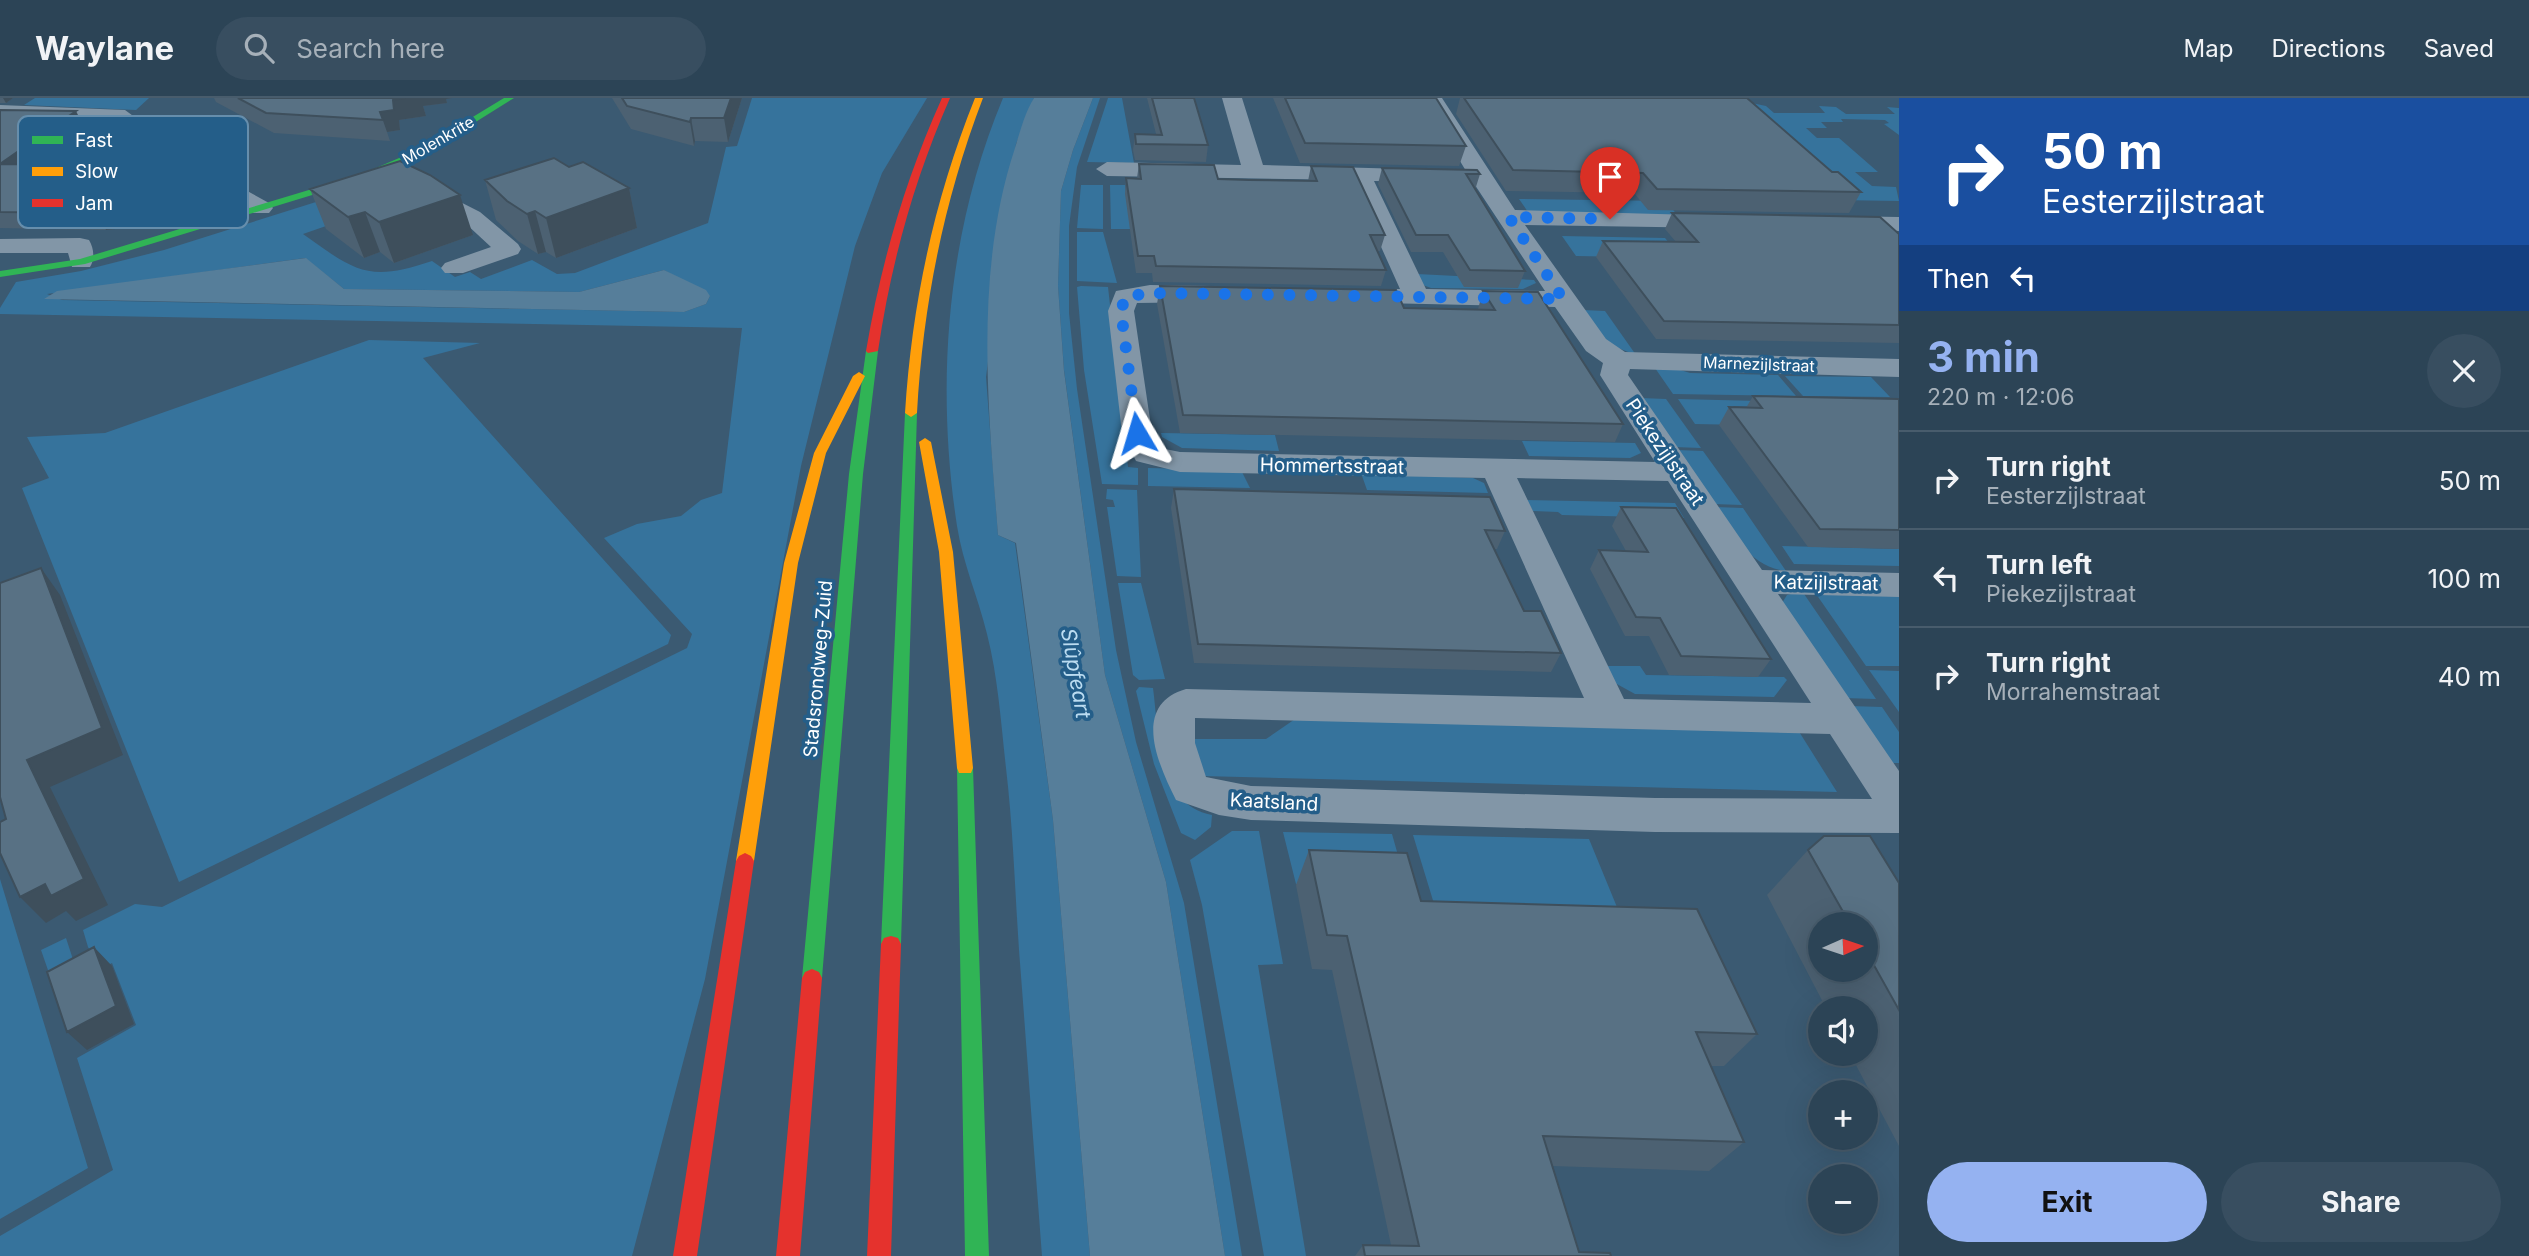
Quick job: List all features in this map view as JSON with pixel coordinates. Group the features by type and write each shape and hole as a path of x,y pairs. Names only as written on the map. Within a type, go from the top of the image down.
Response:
{"main road":[{"name":"Molenkrite","path":"248,212 365,176 423,151 510,98"},
{"name":"Stadsrondweg-Zuid","path":"788,1256 856,474 871,353 890,246 914,166 946,98"},
{"path":"879,1256 912,374 928,250 957,153 979,98"},
{"name":"Molenkrite","path":"2,276 80,262 194,228"},
{"path":"685,1256 791,563 820,453 871,353"},
{"path":"912,374 946,552 966,775 977,1256"}],"street":[{"path":"1232,98 1254,172"},
{"path":"1444,102 1480,176 1596,345 1618,360"},
{"path":"0,111 121,116"},
{"path":"1107,169 1480,176"},
{"path":"1359,174 1417,296"},
{"name":"Molenkrite","path":"365,176 422,190 471,216 509,249 454,268"},
{"path":"248,201 261,208"},
{"path":"1509,217 1738,221"},
{"path":"1818,222 1899,224"},
{"path":"0,246 80,245 80,262"},
{"name":"Hommertsstraat","path":"1230,294 1150,293 1125,297 1121,311 1137,433 1147,454 1180,462 1678,472"},
{"path":"1324,295 1563,299"},
{"name":"Marnezijlstraat","path":"1618,360 1899,368"},
{"name":"Piekezijlstraat","path":"1618,360 1614,375 1899,805"},
{"path":"1497,470 1611,713"},
{"name":"Katzijlstraat","path":"1752,582 1899,585"},
{"name":"Kaatsland","path":"1841,719 1186,703 1177,708 1172,718 1177,754 1191,788 1219,799 1251,803 1627,814 1899,816"}],"shaded area":[{"path":"35,98 149,98 136,110 24,105"},
{"path":"752,98 927,98 882,173 855,246 801,466 705,979 632,1256 0,1256 0,1236 113,1170 77,1058 136,1025 112,963 101,969 88,947 83,930 135,904 162,907 687,648 692,634 604,538 637,524 681,516 701,500 722,493 742,328 0,314 0,308 16,282 81,271 164,250 234,228 248,228 248,223 370,185 352,217 303,234 336,257 363,270 392,271 432,261 455,277 470,272 481,279 532,260 557,274 575,273 708,223 726,147 737,146","holes":["305,258 344,289 579,292 664,270 710,296 706,304 684,312 62,300 47,294"]},
{"path":"1003,98 1034,98 1016,144 986,377 998,535 1015,543 1053,820 1090,1256 1042,1256 1010,813 999,700 987,634 960,540 950,472 947,363 958,254 984,149"},
{"path":"1093,98 1100,98 1077,167 1069,226 1069,313 1077,389 1116,650 1136,742 1184,903 1242,1256 1225,1256 1166,882 1105,675 1064,370 1058,286 1061,191"},
{"path":"1108,98 1122,98 1134,163 1087,162"},
{"path":"1728,98 1766,106 1774,113 1825,113 1819,106 1836,107 1846,114 1895,114 1887,107 1899,108 1899,135 1884,124 1889,123 1885,120 1841,119 1843,122 1821,122 1827,128 1806,128 1817,138 1839,138 1878,172 1855,172 1872,186 1896,187 1899,201 1836,200"},
{"path":"1081,185 1103,185 1103,229 1077,228"},
{"path":"1110,185 1125,185 1131,229 1111,229"},
{"path":"1519,199 1593,200 1604,214 1528,212"},
{"path":"1598,200 1666,201 1678,216 1609,215"},
{"path":"1077,232 1103,232 1117,283 1077,281"},
{"path":"1562,236 1665,238 1682,258 1576,256"},
{"path":"1417,274 1534,280 1536,283 1523,289 1431,288 1420,284"},
{"path":"1077,287 1108,287 1128,467 1138,468 1138,485 1102,484 1084,370"},
{"path":"1583,310 1605,311 1636,355 1605,343"},
{"path":"369,340 480,343 423,358 671,635 668,644 179,882 22,488 49,478 27,437 105,433"},
{"path":"1655,368 1674,368 1690,373 1778,375 1796,396 1673,394"},
{"path":"1785,376 1871,377 1890,397 1803,396"},
{"path":"1641,398 1666,399 1701,448 1674,447"},
{"path":"1678,399 1801,402 1764,407 1733,406 1746,425 1695,424"},
{"path":"1161,433 1275,435 1279,451 1182,448 1162,437"},
{"path":"1522,441 1635,443 1641,453 1630,458 1529,456"},
{"path":"1677,450 1703,451 1742,505 1713,504"},
{"path":"1148,468 1241,470 1250,488 1148,486"},
{"path":"1361,473 1473,478 1484,483 1488,493 1367,490"},
{"path":"1107,489 1137,490 1141,577 1117,576 1107,507 1115,507 1113,500 1106,499"},
{"path":"1526,500 1675,503 1684,518 1562,515 1558,512 1533,511"},
{"path":"1715,507 1743,508 1786,571 1763,563 1744,548"},
{"path":"1782,546 1899,549 1899,566 1794,564"},
{"path":"1118,583 1141,583 1165,679 1139,680 1133,675"},
{"path":"1802,591 1876,699 1844,698 1782,603 1787,595"},
{"path":"1814,591 1899,593 1899,666 1866,666"},
{"path":"1607,666 1640,666 1646,675 1784,677 1787,680 1774,697 1635,694 1615,683"},
{"path":"1869,670 1899,671 1899,712"},
{"path":"1139,687 1153,688 1160,745 1170,782 1180,797 1194,808 1212,815 1211,827 1195,840 1181,833 1154,764 1136,691"},
{"path":"1850,706 1882,707 1899,732 1899,763 1888,763"},
{"path":"1298,717 1798,730 1837,792 1201,776 1194,739 1266,739"},
{"path":"1232,831 1259,831 1283,964 1258,965 1306,1256 1264,1256 1202,905 1190,860"},
{"path":"1283,832 1392,834 1407,887 1296,884"},
{"path":"1413,835 1589,839 1619,912 1435,907"},
{"path":"0,879 88,1168 0,1219"},
{"path":"66,938 80,981 58,999 41,950"}],"water":[{"name":"Slûpfeart","path":"1034,98 1093,98 1061,191 1058,286 1064,371 1105,675 1166,882 1225,1256 1090,1256 1053,820 1016,543 998,535 988,389 989,291 994,243 1002,195 1025,116"},
{"path":"306,258 344,289 579,292 664,270 706,290 710,296 706,304 684,312 44,299 57,291"}],"building":[{"path":"238,98 405,98 393,100 394,110 380,112 383,120 266,113"},
{"path":"622,98 731,98 724,118 691,118 690,122 627,106"},
{"path":"1152,98 1194,98 1208,145 1136,144 1135,134 1162,135"},
{"path":"1285,98 1436,98 1466,146 1305,143"},
{"path":"1464,98 1747,98 1832,172 1838,172 1861,192 1657,189 1643,173 1513,170"},
{"path":"0,110 76,111 69,116 18,116 18,151 0,164"},
{"path":"554,158 569,167 583,162 629,188 546,218 535,211 527,214 507,201 485,180"},
{"path":"400,161 430,175 460,195 379,222 365,212 348,217 310,189"},
{"path":"0,164 18,164 18,212 0,212"},
{"path":"1139,164 1214,165 1218,179 1317,181 1311,166 1353,167 1385,235 1370,235 1386,270 1156,266 1154,256 1138,256 1126,178 1141,179"},
{"path":"1382,168 1477,170 1480,174 1466,174 1525,271 1470,270 1448,235 1416,235"},
{"path":"1672,213 1880,217 1899,234 1899,325 1664,321 1603,241 1698,242"},
{"path":"1160,286 1396,290 1404,308 1495,310 1483,291 1538,292 1623,424 1183,415"},
{"path":"1753,396 1899,399 1899,530 1820,529 1729,407 1762,408"},
{"path":"1174,489 1490,497 1505,531 1485,530 1524,611 1541,611 1561,653 1198,644"},
{"path":"1621,507 1676,508 1771,659 1681,656 1660,618 1636,617 1599,550 1648,552"},
{"path":"41,568 102,728 27,760 84,879 51,896 45,884 20,897 0,853 0,822 6,819 0,797 0,583"},
{"path":"1824,836 1870,836 1899,883 1899,1010 1878,972 1878,912 1843,912 1808,850"},
{"path":"1309,850 1407,853 1421,901 1697,909 1757,1034 1696,1032 1744,1142 1543,1136 1579,1252 1610,1253 1611,1256 1365,1256 1363,1245 1419,1246 1347,936 1327,935"},
{"path":"94,947 116,1006 67,1032 47,972"}],"traffic: fast":[{"path":"248,211 365,176 423,151 510,98"},
{"path":"0,274 81,262 193,228"},
{"path":"812,978 856,474 872,351"},
{"path":"891,944 911,413"},
{"path":"965,768 977,1256"}],"traffic: slow":[{"path":"911,413 917,332 931,252 951,174 979,98"},
{"path":"745,861 791,563 820,453 859,376"},
{"path":"925,442 946,552 965,768"}],"traffic: jam":[{"path":"872,351 891,253 909,190 946,98"},
{"path":"685,1256 745,861"},
{"path":"879,1256 891,944"},
{"path":"788,1256 812,978"}],"route":[{"path":"1137,433 1121,311 1125,297 1150,293 1563,299 1509,217 1610,219"}]}
